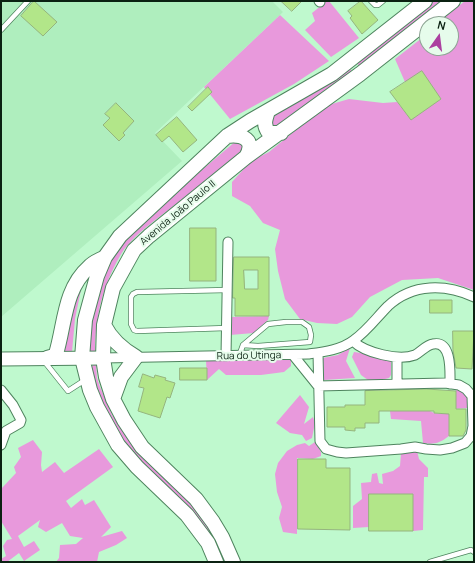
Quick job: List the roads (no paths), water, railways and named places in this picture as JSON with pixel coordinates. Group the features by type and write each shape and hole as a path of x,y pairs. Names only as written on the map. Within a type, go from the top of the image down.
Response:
{"main road":[{"name":"Avenida João Paulo II","path":"216,562 208,543 187,515 137,467 118,445 97,407 87,379 82,358 85,320 97,276 105,257 124,232 227,136 250,121 332,74 425,1"},
{"name":"Avenida João Paulo II","path":"233,562 222,537 213,522 196,499 142,447 124,420 113,399 106,377 103,358 104,325 113,288 134,250 155,231 246,157 360,74 453,1"},
{"path":"268,111 264,121 265,129 269,133 281,132"},
{"path":"227,136 242,136 247,140 250,144 246,157"},
{"path":"45,358 56,354 59,345 64,313 75,286 90,265 105,257"},
{"path":"104,325 110,336 122,348 136,357 121,377 113,399"},
{"path":"59,345 62,355 66,358"}],"street":[{"path":"226,356 228,242"},
{"name":"Rua do Utinga","path":"1,359 293,355 318,353 334,350 353,341 390,304 407,293 424,288 447,288 461,291 474,297"},
{"path":"353,341 358,346 385,355 397,357 415,355 434,344 443,346 450,366 450,384"},
{"path":"318,353 318,386 320,441 326,449 346,453 415,447 440,450 452,448 465,443 471,436 473,426 472,396 466,389 459,385 397,384 318,386"},
{"path":"293,355 318,386"},
{"path":"397,357 397,384"},
{"path":"1,390 13,405 21,420 20,423 6,431 1,445"}],"lane":[{"path":"1,30 28,1"},
{"path":"371,1 375,5 378,5 383,1"},
{"path":"227,328 137,331 131,326 131,297 137,292 228,290"},
{"path":"239,356 243,345 268,324 302,322 309,327 311,335 310,342 258,346 243,345"},
{"path":"45,358 68,391 87,379"},
{"path":"430,562 471,550 474,552"}]}
